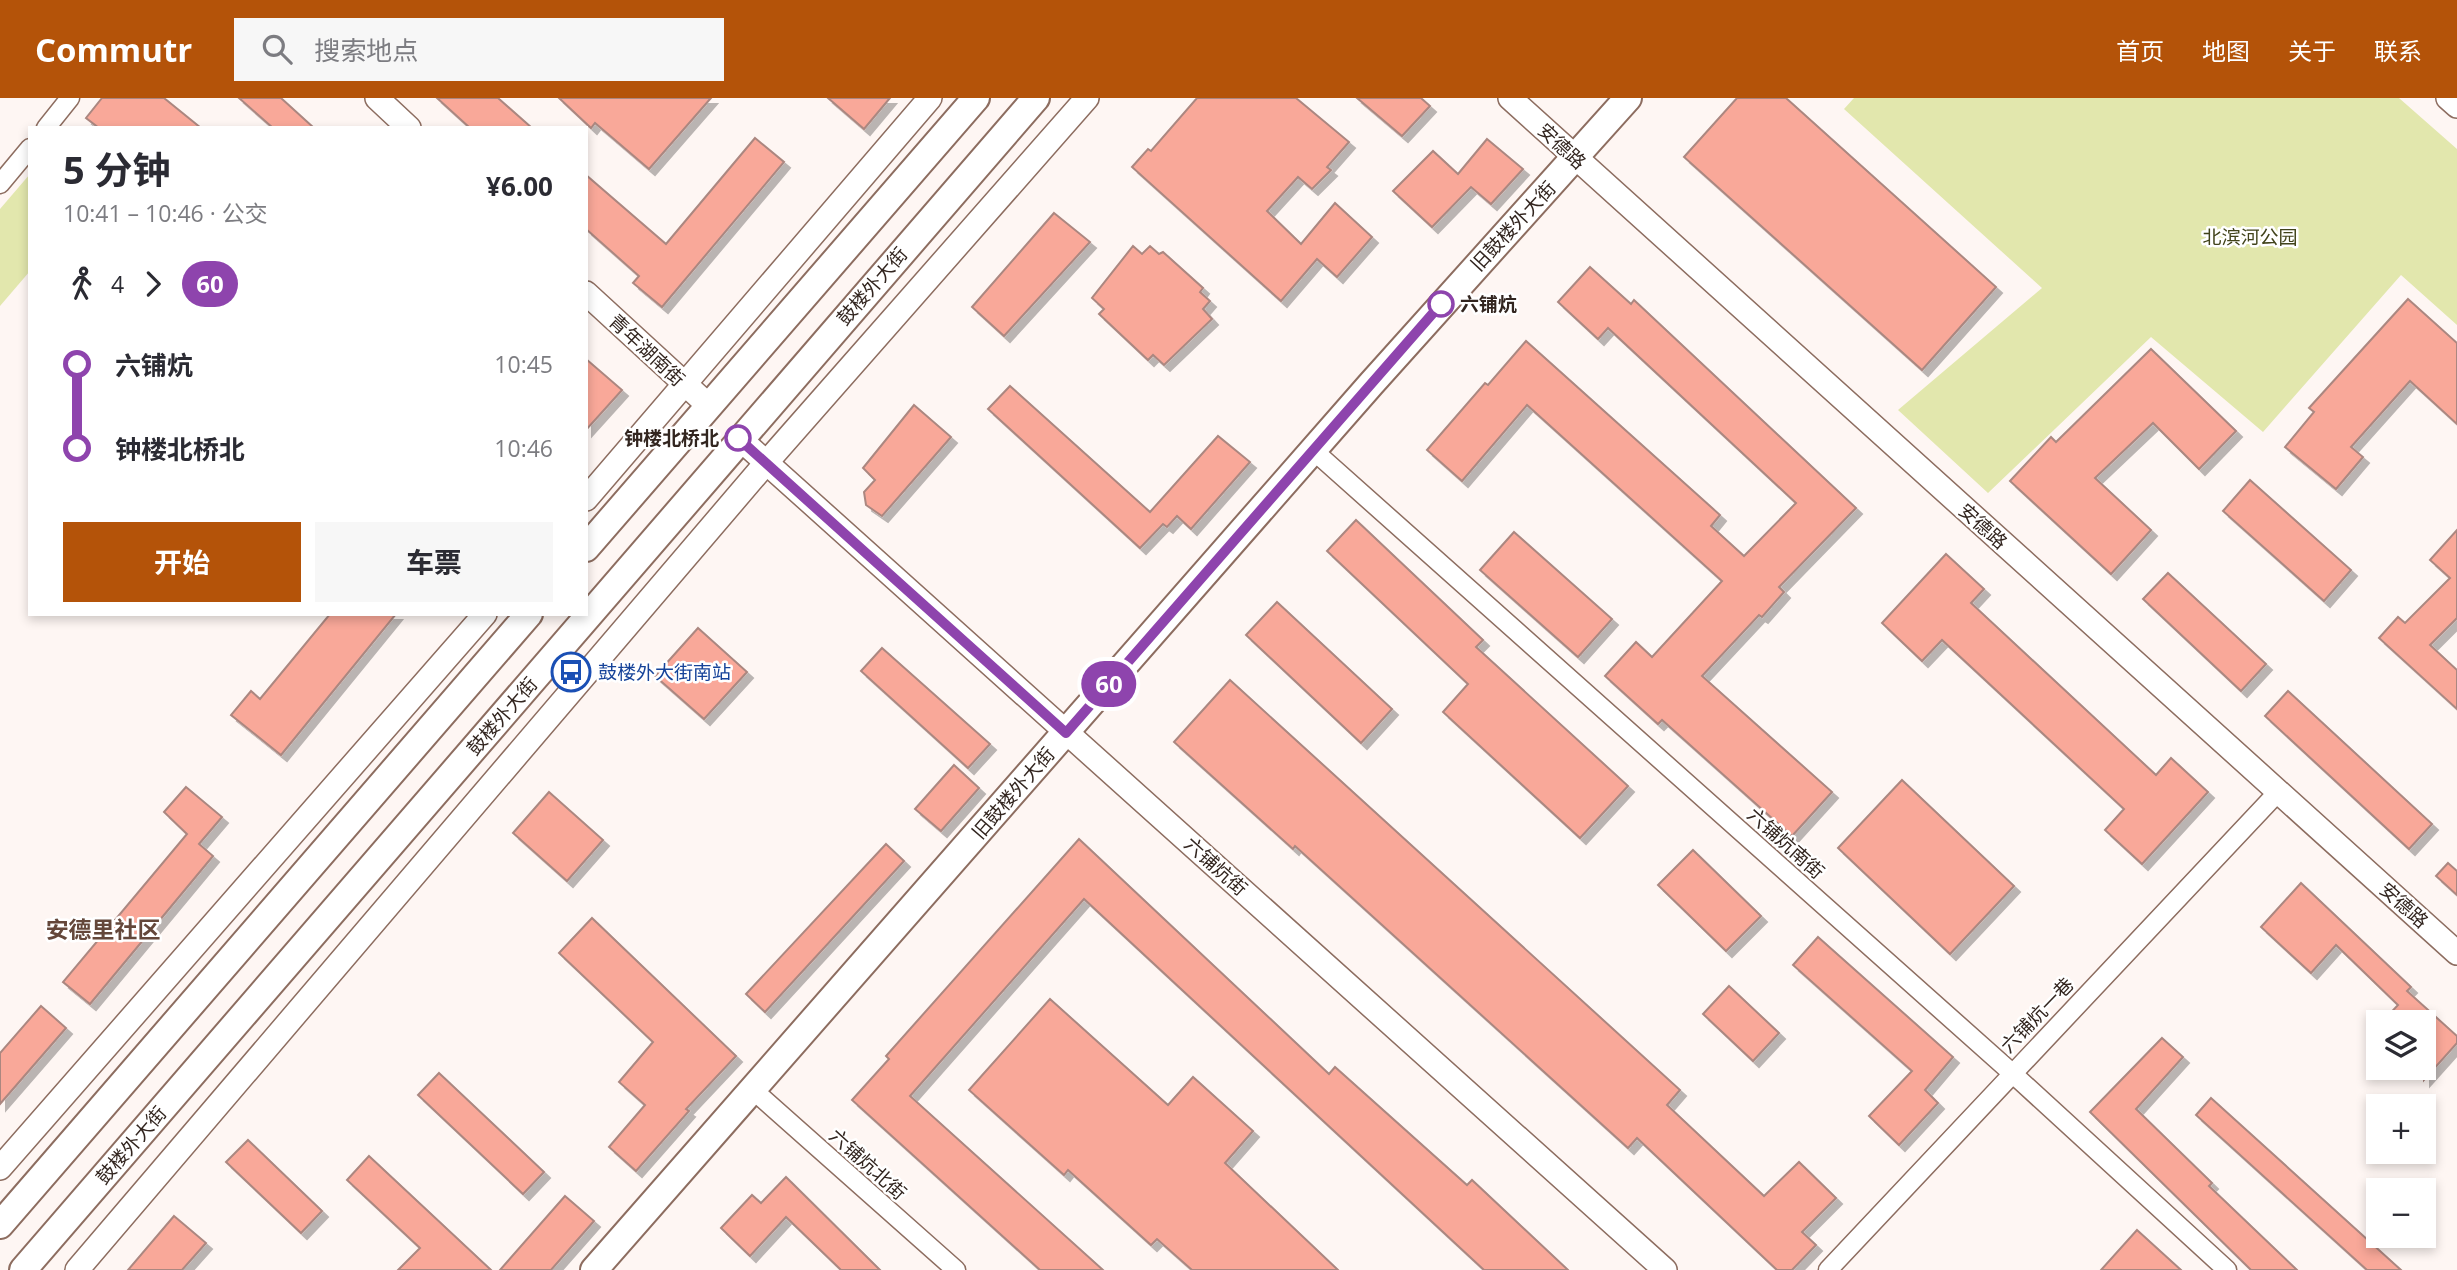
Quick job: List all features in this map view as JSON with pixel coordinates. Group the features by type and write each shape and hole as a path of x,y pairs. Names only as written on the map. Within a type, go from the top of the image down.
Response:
{"main road":[{"path":"588,546 976,98"},
{"name":"鼓楼外大街","path":"588,613 1036,98"},
{"name":"旧鼓楼外大街","path":"594,1270 1443,302 1629,98"},
{"path":"0,1225 527,616"},
{"name":"鼓楼外大街","path":"23,1270 585,616"}],"street":[{"path":"48,126 70,98"},
{"path":"377,98 407,126"},
{"path":"588,497 930,98"},
{"name":"鼓楼外大街","path":"77,1270 766,463 1087,98"},
{"name":"安德路","path":"1510,98 2457,953"},
{"path":"2448,98 2457,106"},
{"path":"0,184 28,150"},
{"name":"青年湖南街","path":"588,295 709,406"},
{"name":"六铺炕街","path":"738,438 1665,1270"},
{"name":"六铺炕南街","path":"1314,451 2012,1073 2227,1270"},
{"path":"0,1168 483,616"},
{"name":"六铺炕一巷","path":"1828,1270 2279,791"},
{"name":"六铺炕北街","path":"752,1089 956,1270"}],"green space":[{"name":"北滨河公园","path":"1854,98 2399,98 2457,149 2457,325 2401,275 2263,432 2151,337 1988,493 1898,410 2042,288 1844,109"},
{"path":"28,176 28,273 0,306 0,209"}],"building":[{"path":"102,98 164,98 199,126 96,126 86,118"},
{"path":"239,98 281,98 312,126 271,126"},
{"path":"437,98 498,98 530,126 468,126"},
{"path":"559,98 711,98 649,169 595,123 591,128"},
{"path":"828,98 890,98 864,129"},
{"path":"1197,98 1296,98 1349,142 1327,167 1331,170 1312,189 1298,177 1267,211 1301,244 1335,203 1372,237 1337,277 1317,259 1281,301 1132,167 1148,149 1151,151"},
{"path":"1357,98 1421,98 1430,106 1402,136"},
{"path":"1737,98 1786,98 1996,287 1922,370 1684,157"},
{"path":"755,138 784,162 662,307 633,283 639,276 588,231 588,177 666,244"},
{"path":"1487,139 1523,169 1491,204 1471,187 1432,227 1393,191 1433,151 1458,174"},
{"path":"1054,213 1090,242 1004,336 972,307"},
{"path":"1133,246 1142,254 1150,246 1159,254 1163,252 1203,288 1200,292 1210,301 1203,309 1212,319 1164,365 1153,355 1148,360 1099,314 1104,309 1092,298"},
{"path":"1590,267 1631,304 1634,300 1856,508 1779,587 1784,592 1762,617 1759,615 1702,676 1832,792 1792,836 1662,720 1658,724 1605,676 1636,642 1652,657 1722,581 1527,405 1462,481 1427,450 1485,383 1488,385 1526,341 1720,515 1711,526 1744,556 1796,503 1608,328 1598,339 1558,302"},
{"path":"2408,299 2457,343 2457,424 2410,381 2351,447 2363,457 2336,489 2285,447 2314,412 2309,408"},
{"path":"2151,349 2236,431 2199,469 2153,423 2095,478 2151,530 2111,574 2010,481 2051,437 2056,442"},
{"path":"588,361 622,390 588,428"},
{"path":"1010,386 1150,512 1218,436 1250,462 1191,529 1177,516 1167,527 1163,524 1140,548 988,409"},
{"path":"914,405 951,437 882,516 866,505 864,492 875,480 863,468"},
{"path":"2250,480 2351,570 2324,601 2223,511"},
{"path":"1356,520 1483,640 1476,647 1628,786 1580,838 1443,712 1468,684 1327,551"},
{"path":"2457,530 2457,618 2430,645 2457,670 2457,709 2379,638 2398,617 2405,623 2450,578 2430,560"},
{"path":"1514,532 1612,619 1578,657 1480,570"},
{"path":"1946,554 1984,589 1971,603 2156,775 2171,758 2208,792 2142,864 2105,830 2124,809 1942,640 1922,661 1882,623"},
{"path":"2168,573 2266,664 2241,691 2143,599"},
{"path":"1277,602 1392,709 1361,743 1246,635"},
{"path":"328,616 394,616 281,755 231,715 251,691 260,699"},
{"path":"698,628 747,672 704,719 655,676"},
{"path":"882,648 990,744 968,768 861,671"},
{"path":"1230,680 1680,1090 1667,1105 1764,1196 1799,1162 1836,1198 1802,1232 1816,1245 1792,1270 1777,1270 1637,1138 1628,1148 1295,846 1293,849 1174,742"},
{"path":"2288,691 2432,824 2409,849 2265,716"},
{"path":"954,765 979,788 941,831 915,809"},
{"path":"1902,780 2014,886 1950,954 1838,848"},
{"path":"186,787 222,817 199,844 213,856 90,1004 63,982 187,834 164,812"},
{"path":"549,792 603,840 567,881 513,833"},
{"path":"1079,839 1329,1074 1335,1067 1467,1185 1472,1180 1568,1270 1484,1270 1084,899 910,1096 1103,1270 1040,1270 852,1100 889,1059 886,1056"},
{"path":"886,844 904,861 765,1012 746,994"},
{"path":"1693,850 1761,916 1726,951 1658,885"},
{"path":"2448,863 2457,871 2457,895 2436,876"},
{"path":"2301,883 2411,987 2407,991 2428,1010 2393,1010 2398,1005 2336,945 2311,973 2261,927"},
{"path":"592,918 736,1056 686,1109 689,1111 636,1171 609,1147 645,1105 619,1082 653,1042 559,953"},
{"path":"1818,937 1953,1057 1925,1090 1938,1103 1899,1145 1869,1116 1912,1071 1793,965"},
{"path":"1729,986 1779,1033 1753,1061 1703,1014"},
{"path":"1050,999 1168,1105 1193,1077 1253,1131 1225,1163 1338,1270 1192,1270 1157,1239 1151,1245 1068,1170 1064,1175 969,1090"},
{"path":"41,1006 66,1028 0,1104 0,1053"},
{"path":"2436,1017 2457,1036 2457,1043 2436,1067"},
{"path":"2162,1038 2183,1057 2136,1109 2212,1183 2209,1186 2297,1270 2251,1270 2090,1112"},
{"path":"439,1073 544,1172 523,1194 418,1095"},
{"path":"2211,1098 2366,1238 2366,1248 2377,1248 2401,1270 2367,1270 2196,1115"},
{"path":"248,1140 322,1211 301,1233 226,1162"},
{"path":"369,1156 491,1270 398,1270 420,1248 347,1180"},
{"path":"786,1177 880,1270 841,1270 786,1217 750,1256 721,1228 752,1195 761,1203"},
{"path":"565,1196 594,1221 551,1270 500,1270"},
{"path":"174,1216 206,1243 182,1270 128,1270"},
{"path":"2137,1230 2181,1270 2101,1270"}],"bus line":[{"name":"60","path":"738,438 1066,733 1441,304"}],"place":[{"name":"六铺炕","path":"1441,304"},
{"name":"钟楼北桥北","path":"738,438"},
{"name":"鼓楼外大街南站","path":"571,672"}],"district":[{"name":"安德里社区","path":"103,929"}]}
